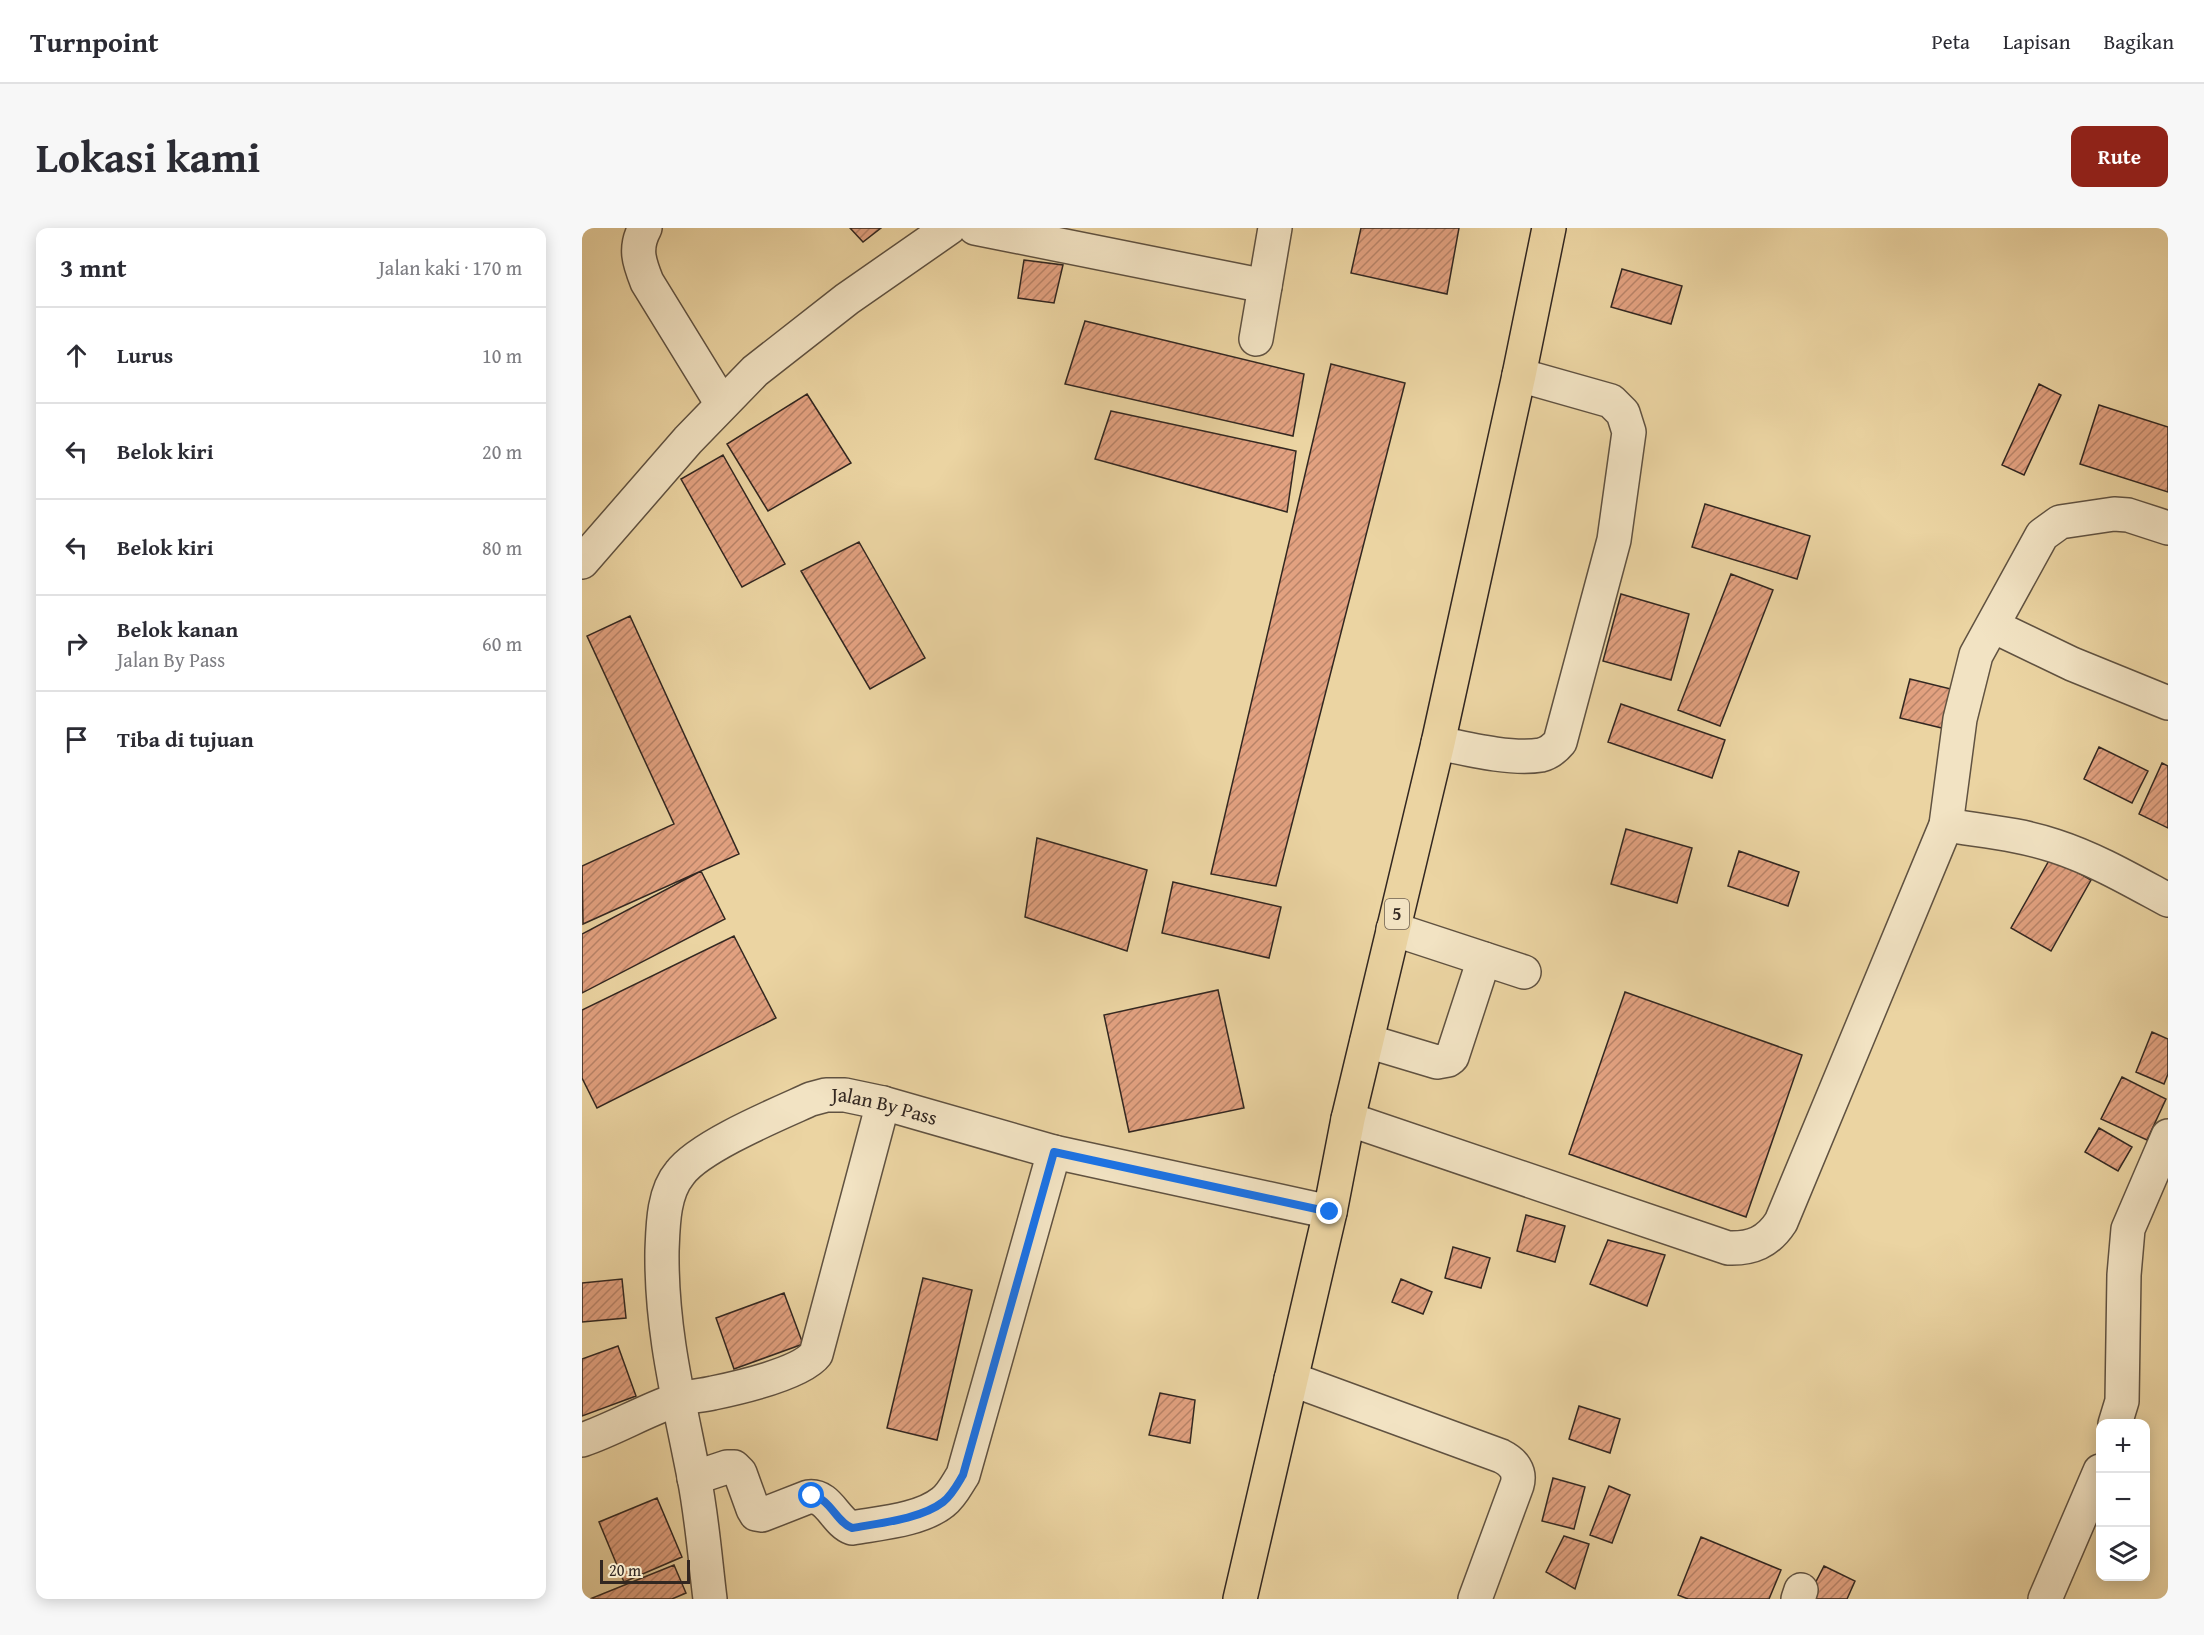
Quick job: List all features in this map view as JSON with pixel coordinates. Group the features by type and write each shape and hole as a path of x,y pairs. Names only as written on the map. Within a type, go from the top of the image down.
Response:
{"highway":[{"name":"5","path":"1238,1598 1330,1212 1348,1119 1438,743 1549,228"}],"street":[{"path":"645,228 637,249 639,262 647,282 722,404"},
{"path":"582,562 722,404 755,371 847,299 949,228"},
{"path":"975,228 1265,286"},
{"path":"1256,339 1275,228"},
{"path":"1438,743 1486,752 1525,755 1540,755 1555,748 1560,742 1614,540 1629,432 1623,412 1611,401 1519,375"},
{"path":"1348,1119 1728,1248 1740,1249 1759,1244 1767,1239 1781,1222 1946,825 1960,719 1976,655 2042,535 2060,522 2114,514 2128,515 2168,528"},
{"path":"1993,626 2072,664 2168,703"},
{"path":"1946,825 2028,838 2053,845 2113,870 2168,900"},
{"path":"1393,929 1524,972"},
{"path":"1367,1041 1437,1062 1448,1060 1452,1057 1484,959"},
{"name":"Jalan By Pass","path":"710,1599 701,1516 669,1358 662,1291 663,1224 670,1192 681,1171 707,1150 811,1100 826,1095 845,1095 883,1103 1054,1152 1330,1212"},
{"path":"582,1440 677,1399 712,1393 781,1374 804,1364 816,1354 883,1103"},
{"path":"2117,1419 2122,1401 2124,1275 2128,1230 2168,1136"},
{"path":"694,1478 727,1467 734,1467 740,1473 756,1514 762,1515 815,1496 822,1499 846,1526 852,1528 898,1520 934,1508 945,1500 963,1475 1054,1152"},
{"path":"1291,1379 1502,1456 1515,1467 1518,1472 1517,1485 1475,1599"},
{"path":"2045,1599 2099,1473"}],"building":[{"path":"850,228 881,228 863,242"},
{"path":"1361,228 1459,228 1447,294 1351,273"},
{"path":"1024,260 1063,265 1054,303 1018,298"},
{"path":"1622,269 1682,286 1671,324 1611,307"},
{"path":"1085,321 1304,374 1293,436 1065,384"},
{"path":"1331,364 1405,383 1276,886 1211,874"},
{"path":"2039,384 2061,395 2024,475 2002,465"},
{"path":"807,394 851,463 768,511 727,444"},
{"path":"2099,405 2168,427 2168,492 2080,464"},
{"path":"1111,411 1296,451 1287,512 1095,459"},
{"path":"723,455 785,564 742,587 681,479"},
{"path":"1705,504 1810,536 1797,579 1692,547"},
{"path":"859,542 925,658 870,689 801,571"},
{"path":"1731,574 1773,590 1720,726 1678,710"},
{"path":"1621,594 1689,614 1671,680 1603,661"},
{"path":"630,616 739,854 583,924 582,866 674,824 587,636"},
{"path":"1910,679 1955,690 1946,729 1900,718"},
{"path":"1621,704 1725,740 1712,778 1608,742"},
{"path":"2099,747 2148,771 2132,803 2084,779"},
{"path":"2162,763 2168,766 2168,828 2139,814"},
{"path":"1626,829 1692,848 1677,903 1611,884"},
{"path":"1037,838 1147,870 1127,951 1025,917"},
{"path":"1739,851 1799,872 1788,906 1728,886"},
{"path":"2051,857 2091,880 2051,951 2011,928"},
{"path":"701,871 725,919 582,993 582,934"},
{"path":"1173,882 1281,907 1269,958 1162,933"},
{"path":"734,936 776,1018 597,1108 582,1078 582,1010"},
{"path":"1218,990 1244,1108 1129,1132 1104,1015"},
{"path":"1625,992 1802,1055 1746,1217 1569,1154"},
{"path":"2152,1032 2168,1039 2168,1074 2164,1084 2136,1072"},
{"path":"2122,1077 2166,1099 2147,1140 2101,1119"},
{"path":"2099,1128 2132,1147 2118,1171 2085,1152"},
{"path":"1526,1215 1565,1226 1555,1262 1517,1251"},
{"path":"1608,1240 1665,1255 1647,1306 1590,1284"},
{"path":"1453,1247 1490,1258 1481,1288 1445,1278"},
{"path":"923,1278 972,1290 937,1440 887,1428"},
{"path":"622,1279 626,1318 582,1322 582,1283"},
{"path":"1401,1279 1432,1292 1423,1314 1392,1302"},
{"path":"784,1293 803,1344 734,1369 716,1318"},
{"path":"618,1346 636,1396 582,1416 582,1359"},
{"path":"1160,1393 1195,1400 1190,1443 1149,1435"},
{"path":"1579,1406 1620,1419 1610,1453 1569,1439"},
{"path":"1553,1478 1585,1487 1574,1529 1542,1521"},
{"path":"1609,1486 1630,1495 1612,1543 1590,1535"},
{"path":"657,1498 682,1557 624,1582 599,1522"},
{"path":"1564,1536 1589,1544 1575,1589 1546,1572"},
{"path":"1701,1537 1781,1570 1769,1599 1688,1599 1678,1595"},
{"path":"674,1565 686,1593 672,1599 590,1599"},
{"path":"1824,1566 1855,1581 1847,1599 1807,1599"}],"route":[{"path":"812,1496 822,1499 846,1526 852,1528 898,1520 934,1508 954,1490 963,1475 1054,1152 1330,1212"}]}
